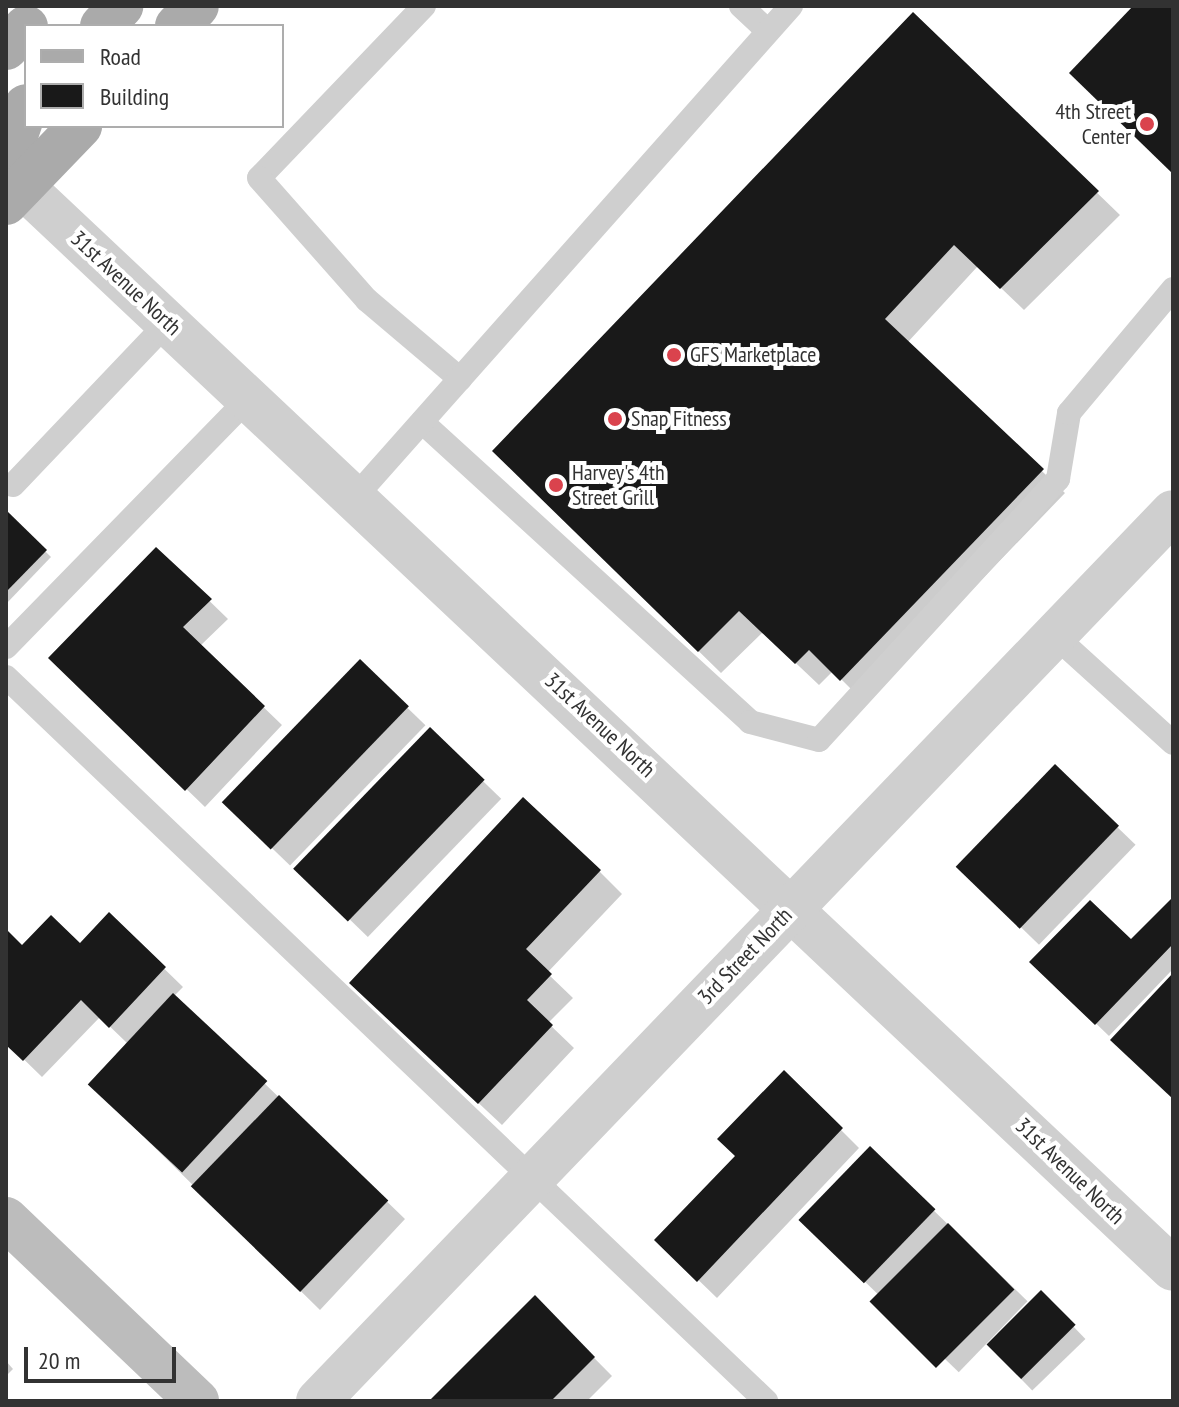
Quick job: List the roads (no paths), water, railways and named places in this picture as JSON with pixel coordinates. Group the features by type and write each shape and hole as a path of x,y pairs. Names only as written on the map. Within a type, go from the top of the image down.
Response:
{"main road":[{"path":"30,24 47,6"},
{"path":"104,24 121,6"},
{"path":"179,24 197,6"},
{"path":"6,48 24,30"},
{"path":"14,194 13,144 24,112"},
{"path":"14,194 78,128"}],"street":[{"name":"31st Avenue North","path":"14,194 168,322 794,906 1173,1269"},
{"name":"3rd Street North","path":"318,1401 1173,512"},
{"path":"6,1219 197,1401"}],"lane":[{"path":"424,6 259,178 367,300 460,379"},
{"path":"741,6 768,31"},
{"path":"355,497 791,6"},
{"path":"422,422 750,722 819,740 1058,479 1069,413 1173,289"},
{"path":"13,485 168,322"},
{"path":"6,647 249,398"},
{"path":"1054,635 1173,743"},
{"path":"6,677 766,1401"}],"place":[{"name":"4th Street Center","path":"1147,124"},
{"name":"GFS Marketplace","path":"674,355"},
{"name":"Snap Fitness","path":"615,419"},
{"name":"Harvey's 4th Street Grill","path":"556,485"}]}
